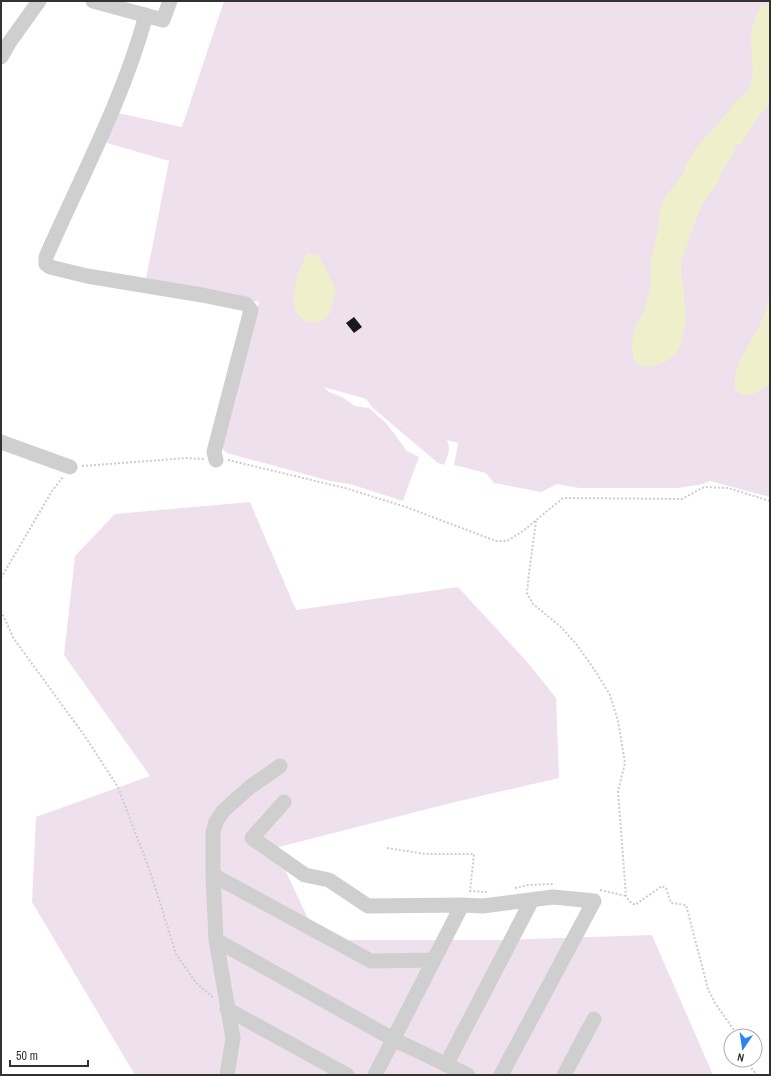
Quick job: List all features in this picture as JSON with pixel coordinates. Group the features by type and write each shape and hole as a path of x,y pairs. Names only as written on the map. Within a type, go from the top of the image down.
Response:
{"street":[{"path":"1,57 5,40 39,1"},
{"path":"93,1 163,20 170,1"},
{"path":"146,15 136,51 117,102 55,236 46,257 46,264 50,267 87,276 202,295 246,304 251,310 214,452 216,460"},
{"path":"1,442 70,467"},
{"path":"231,1073 233,1038 216,940 213,832 216,822 223,811 250,787 280,766"},
{"path":"284,802 252,838 305,875 328,880 368,906 483,906 553,897 594,901 501,1075"},
{"path":"213,875 371,961 434,960"},
{"path":"446,1065 532,900"},
{"path":"375,1075 462,905"},
{"path":"216,940 393,1039 468,1075"},
{"path":"227,1009 347,1075"},
{"path":"564,1075 594,1019"}],"path":[{"path":"1,578 52,491 70,467 187,458 232,461 345,488 406,506 496,541 507,541 523,531 563,498 682,499 704,487 728,488 770,501"},
{"path":"536,520 527,593 533,604 560,626 596,672 610,694 618,721 625,763 618,791 626,896 629,902 635,905 662,886 666,888 671,903 686,905 708,989 715,1003 732,1028"},
{"path":"1,611 14,639 84,735 118,787 151,874 176,954 196,983 227,1009"},
{"path":"387,848 426,854 474,854 470,892"}],"shaded area":[{"path":"224,1 770,1 770,497 710,481 703,484 678,488 579,488 557,484 541,492 494,483 486,473 454,465 458,443 447,440 449,450 447,459 444,465 438,463 373,408 366,399 324,387 329,392 342,397 355,406 369,408 386,423 407,451 419,457 403,501 350,484 330,481 227,453 222,448 259,302 146,279 169,161 107,143 118,113 182,127"},
{"path":"770,4 770,103 760,114 741,144 735,146 735,151 696,218 681,262 686,320 681,344 677,353 665,362 650,367 642,366 636,363 633,358 632,346 634,330 644,311 650,289 651,259 658,230 660,209 665,197 684,173 685,167 696,148 735,102 748,91 753,77 751,38 752,28 761,7"},
{"path":"308,253 319,256 336,290 330,313 323,320 318,322 307,321 302,318 295,310 294,304 294,291 297,278 306,254"},
{"path":"770,290 770,382 757,392 749,395 743,395 738,392 735,386 737,369 763,319"},
{"path":"250,502 296,610 458,587 529,664 556,698 559,778 451,803 275,848 318,940 503,940 652,935 713,1075 135,1075 32,902 36,817 150,776 64,655 75,556 115,514"}],"building":[{"path":"354,317 362,327 354,333 346,323"}]}
